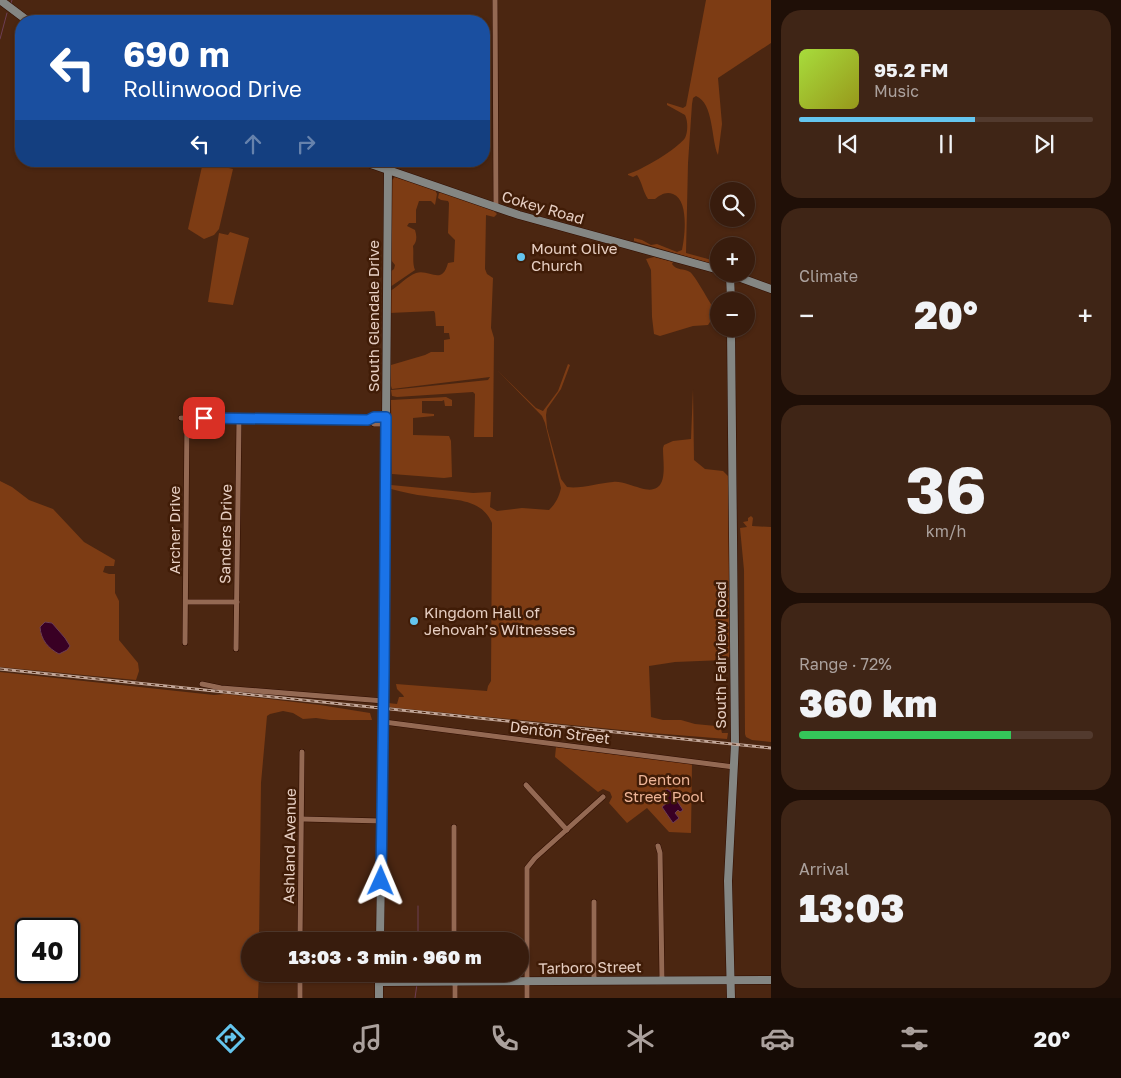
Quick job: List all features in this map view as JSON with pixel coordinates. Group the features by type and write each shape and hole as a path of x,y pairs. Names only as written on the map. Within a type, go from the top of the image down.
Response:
{"street":[{"path":"0,0 20,15"},
{"path":"495,0 496,207"},
{"name":"Cokey Road","path":"379,167 496,207 710,267"},
{"name":"South Glendale Drive","path":"380,932 384,722 388,170"},
{"path":"753,282 771,289"},
{"name":"South Fairview Road","path":"731,337 734,767 728,881 731,998"},
{"path":"239,419 368,420 374,417 386,420"},
{"name":"Archer Drive","path":"185,643 184,418 239,419"},
{"name":"Sanders Drive","path":"236,649 239,419"},
{"path":"186,602 237,602"},
{"path":"202,684 222,688 384,701"},
{"name":"Denton Street","path":"384,722 734,767"},
{"name":"Ashland Avenue","path":"300,932 302,752"},
{"path":"526,785 567,830"},
{"path":"526,932 527,868 530,863 603,797"},
{"path":"302,819 382,821"},
{"path":"454,826 454,932"},
{"path":"658,846 660,853 662,980"},
{"path":"594,902 594,980"},
{"name":"Tarboro Street","path":"529,982 771,980"},
{"path":"300,982 300,998"},
{"path":"379,982 379,998"},
{"path":"455,982 455,998"},
{"path":"526,982 527,998"}],"green space":[{"path":"706,0 771,0 771,43 718,78 722,124 718,155 706,106 696,96 693,98 688,163 686,253 710,260 710,263 634,241 634,238 677,252 682,250 685,219 682,203 673,194 668,193 655,199 648,199 637,175 633,177 628,174 659,159 681,143 687,133 687,120 685,115 667,105 667,103 683,108 686,106"},
{"path":"202,167 233,169 219,229 214,235 204,239 188,229"},
{"path":"395,177 435,190 437,194 435,205 431,201 419,201 416,210 416,223 409,223 407,226 415,230 416,234 416,241 413,246 415,270 390,287 389,273 394,269 395,265 391,260 391,181"},
{"path":"441,192 494,211 497,214 494,217 486,215 485,269 487,274 493,278 491,328 494,338 493,437 474,437 475,394 473,392 392,396 391,390 488,380 490,377 392,389 391,386 391,365 431,352 444,352 444,340 450,339 449,333 444,333 444,326 436,326 434,311 389,313 390,291 409,276 421,272 439,275 445,270 448,263 454,262 455,240 448,233 449,203 438,198"},
{"path":"230,232 249,238 233,305 208,302 219,233 228,235"},
{"path":"654,257 673,262 672,264 676,268 692,274 710,302 710,322 708,325 693,326 660,336 654,334 651,270 646,259"},
{"path":"568,364 570,365 561,389 547,409 546,415 547,428 561,479 567,487 616,482 650,490 656,488 663,479 664,445 673,441 691,439 693,389 694,460 705,469 723,471 728,476 730,653 729,657 724,660 675,662 649,666 651,717 716,726 721,729 722,733 728,733 727,739 387,707 388,703 397,704 399,697 404,697 397,689 396,684 487,691 491,681 491,521 482,509 468,502 422,496 391,489 391,485 473,493 491,492 490,507 497,511 522,508 549,510 557,500 561,488 545,423 542,416 497,370 536,408 543,411 558,391"},
{"path":"446,397 452,400 452,406 445,406 444,400 422,401 422,413 434,414 434,416 413,418 413,435 449,436 451,441 452,477 392,474 391,400"},
{"path":"0,481 12,487 29,500 53,509 84,542 115,560 114,566 105,566 103,572 115,574 115,593 119,601 119,640 138,663 139,671 136,680 0,667","holes":["45,622 50,622 65,638 61,653 53,650 48,645 40,631"]},
{"path":"751,516 753,518 752,526 771,527 771,742 752,740 746,737 745,734 744,570 740,528 747,527 743,522 748,521 748,518"},
{"path":"0,672 214,695 225,694 370,713 372,720 303,719 293,713 283,711 267,716 261,783 259,932 241,932 241,982 259,982 258,998 0,998"},
{"name":"Denton Street Pool","path":"556,747 692,764 691,833 669,832 647,808 627,823 609,803 612,797 610,792 603,789 598,792 555,757"}],"shaded area":[{"path":"45,622 52,623 65,638 70,646 67,650 59,654 46,643 40,627"},
{"path":"667,789 683,810 680,812 678,810 675,813 679,818 673,823 662,807 668,802 662,796 663,792"}],"waterway":[{"path":"0,39 7,13"},
{"path":"418,906 418,932"},
{"path":"415,998 417,984"}],"railway":[{"path":"0,669 771,748"}],"place":[{"name":"Mount Olive Church","path":"521,257"},
{"name":"Kingdom Hall of Jehovah’s Witnesses","path":"414,621"}],"route":[{"path":"204,418 368,420 374,417 386,417 381,881"}]}
